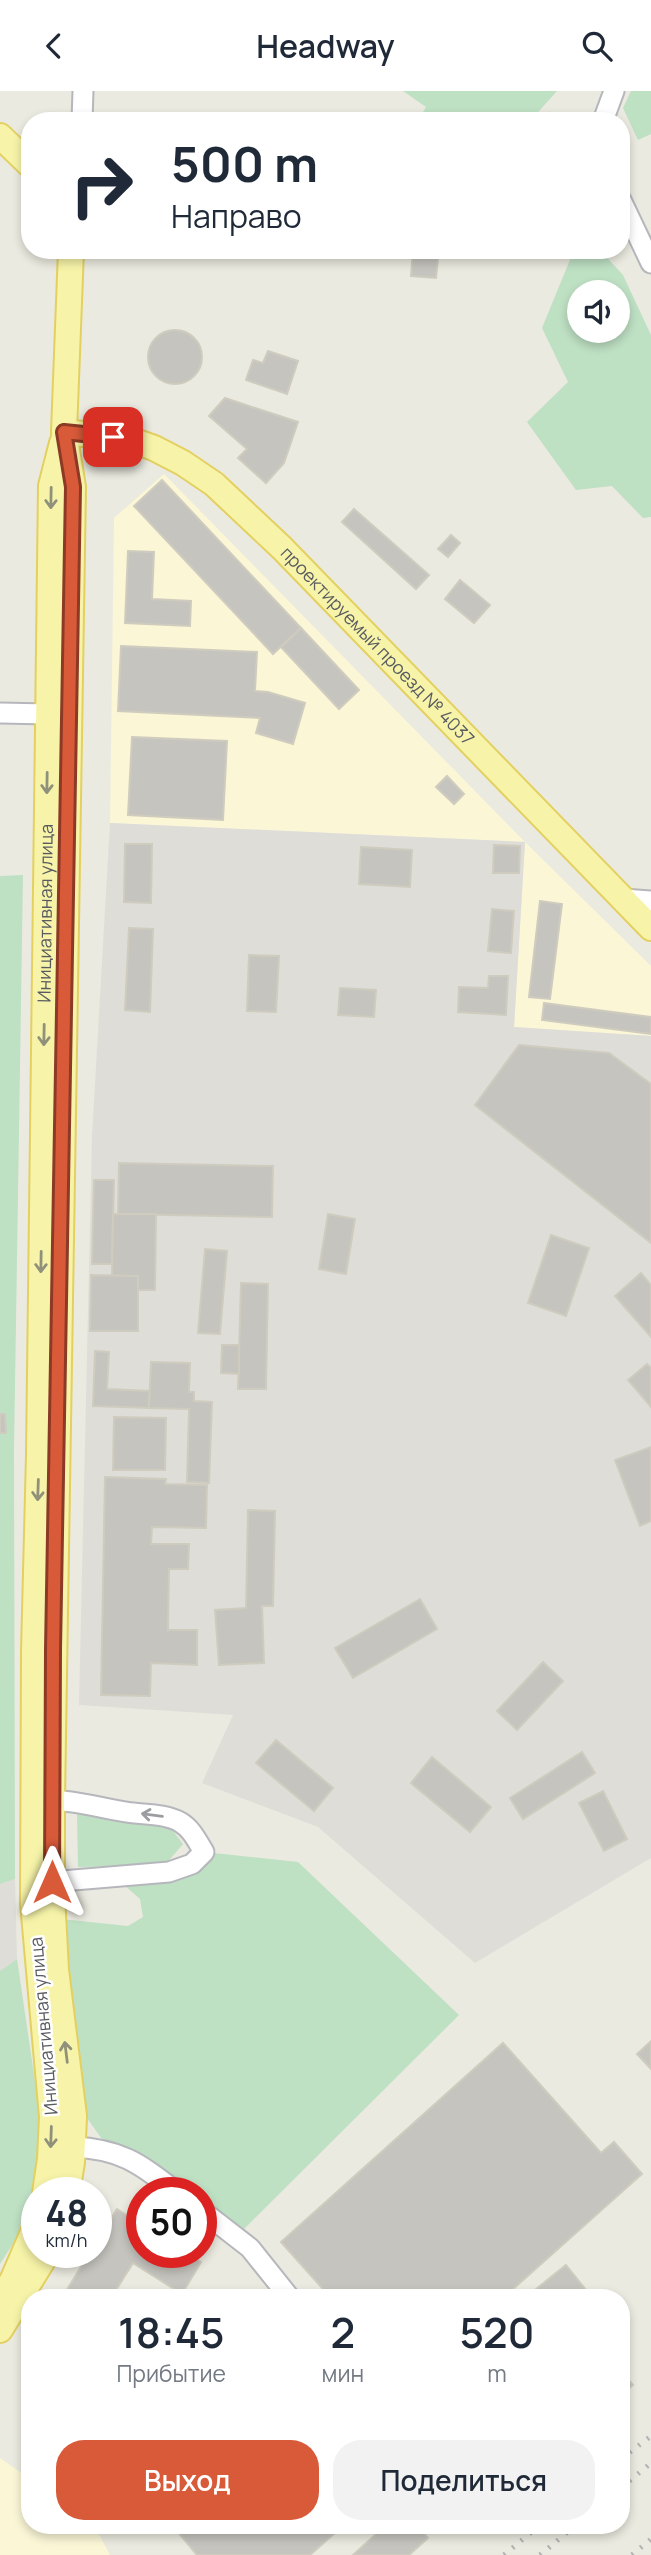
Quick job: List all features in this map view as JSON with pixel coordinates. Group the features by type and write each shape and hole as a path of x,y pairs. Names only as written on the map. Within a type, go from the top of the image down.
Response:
{"main road":[{"path":"0,136 21,156"},
{"name":"Инициативная улица","path":"43,1800 34,1651 39,1455 51,486 64,432 71,259"},
{"name":"Инициативная улица","path":"47,2177 52,2117 38,1973 43,1883 73,487 64,432"},
{"name":"проектируемый проезд № 4037","path":"64,432 129,439 183,463 214,484 282,548 651,928"},
{"name":"Инициативная улица","path":"43,1883 74,2116 69,2177"},
{"path":"0,2299 21,2260"},
{"path":"25,2289 38,2268"},
{"path":"0,2330 21,2296"}],"street":[{"path":"82,112 83,91"},
{"path":"606,112 614,91"},
{"path":"630,220 651,263"},
{"path":"0,713 48,714"},
{"path":"623,899 651,901"},
{"path":"43,1800 71,1800 166,1817 180,1822 193,1833 204,1852 191,1864 169,1872 43,1883"},
{"path":"73,2147 100,2148 138,2162 157,2177"},
{"path":"217,2222 250,2248 283,2289"}],"shaded area":[{"path":"164,474 525,842 110,823 114,518"},
{"path":"110,823 525,842 514,1027 651,1036 651,1858 475,1963 318,1827 202,1783 233,1715 79,1705 92,1136"},
{"path":"525,842 651,966 651,1036 514,1027"},
{"path":"15,1879 17,1959 0,1971 0,1884"},
{"path":"0,2458 21,2473 21,2534 99,2534 110,2555 0,2555"}],"green space":[{"path":"403,91 557,91 538,112 423,112 426,107"},
{"path":"631,91 651,91 651,134 638,140 630,123 630,112 625,112 623,108"},
{"path":"570,259 608,259 625,280 567,280 567,343 630,343 630,290 651,335 651,517 643,518 612,486 576,490 527,422 568,382 542,328"},
{"path":"23,875 14,1450 15,1879 0,1884 0,876"},
{"path":"77,1814 170,1827 183,1844 165,1865 78,1867"},
{"path":"204,1852 298,1862 459,2015 236,2237 217,2222 217,2177 152,2177 111,2152 80,2108 61,1919 128,1926 143,1917 140,1899 124,1885"},
{"path":"17,1959 41,2122 35,2177 21,2177 21,2224 16,2239 0,2264 0,1971"}],"building":[{"path":"412,259 438,259 436,278 411,276"},
{"path":"175,330 194,338 202,357 194,376 175,384 156,376 148,357 156,338"},
{"path":"268,351 298,361 287,394 246,380 253,360 263,363"},
{"path":"225,398 298,422 284,463 266,483 238,458 247,449 209,416"},
{"path":"162,480 301,628 273,654 134,506"},
{"path":"354,509 429,575 416,589 342,522"},
{"path":"451,535 460,543 448,557 438,549"},
{"path":"128,551 154,552 152,599 191,601 190,626 125,623"},
{"path":"460,580 490,605 474,623 445,599"},
{"path":"301,628 359,690 339,709 281,647"},
{"path":"121,646 257,652 255,691 305,703 293,744 256,733 260,718 118,711"},
{"path":"132,737 227,741 223,820 128,815"},
{"path":"447,776 464,794 454,804 436,787"},
{"path":"125,844 152,844 151,903 124,902"},
{"path":"494,845 520,846 519,873 493,873"},
{"path":"361,847 412,850 410,887 359,884"},
{"path":"540,901 562,904 550,999 529,997"},
{"path":"492,909 514,911 511,953 488,951"},
{"path":"129,928 153,929 150,1012 125,1010"},
{"path":"249,955 279,956 276,1012 247,1011"},
{"path":"489,976 508,976 506,1015 458,1012 459,987 488,988"},
{"path":"340,988 376,990 374,1017 338,1015"},
{"path":"544,1003 651,1017 651,1034 542,1020"},
{"path":"519,1045 609,1053 651,1084 651,1243 475,1105"},
{"path":"119,1163 273,1166 272,1217 118,1214"},
{"path":"94,1180 114,1180 112,1264 92,1264"},
{"path":"113,1214 156,1214 155,1290 138,1290 138,1276 112,1276"},
{"path":"328,1214 355,1219 346,1274 319,1269"},
{"path":"551,1235 589,1248 566,1316 528,1303"},
{"path":"205,1249 227,1251 220,1334 198,1333"},
{"path":"641,1273 651,1285 651,1337 615,1296"},
{"path":"91,1275 138,1276 138,1331 90,1331"},
{"path":"241,1283 268,1284 266,1389 238,1389"},
{"path":"222,1345 239,1345 239,1374 221,1373"},
{"path":"95,1351 109,1352 107,1389 150,1391 149,1408 93,1406"},
{"path":"151,1362 190,1363 189,1392 194,1392 194,1401 212,1402 209,1483 187,1482 189,1409 149,1408"},
{"path":"647,1364 651,1368 651,1407 628,1380"},
{"path":"0,1414 5,1414 6,1433 0,1433"},
{"path":"114,1417 166,1418 165,1470 113,1470"},
{"path":"651,1447 651,1521 640,1526 615,1460"},
{"path":"105,1477 166,1479 165,1484 207,1485 206,1528 152,1527 151,1544 189,1544 188,1569 169,1569 168,1630 197,1630 197,1665 151,1663 150,1696 101,1695"},
{"path":"248,1510 275,1511 273,1606 262,1606 264,1663 219,1665 215,1610 246,1608"},
{"path":"420,1599 437,1629 353,1678 335,1648"},
{"path":"543,1662 563,1681 517,1730 497,1711"},
{"path":"276,1740 333,1788 314,1811 256,1763"},
{"path":"582,1752 595,1773 523,1819 510,1798"},
{"path":"432,1757 491,1807 470,1832 411,1783"},
{"path":"603,1791 627,1839 604,1851 579,1803"},
{"path":"651,2041 651,2069 637,2054"},
{"path":"503,2043 601,2153 614,2142 642,2174 513,2289 323,2289 281,2242"},
{"path":"117,2209 126,2215 126,2268 130,2268 117,2289 67,2289 80,2268 112,2268 112,2217"},
{"path":"566,2265 585,2289 536,2289"},
{"path":"141,2268 197,2268 185,2289 174,2289"},
{"path":"180,2534 334,2534 310,2555 197,2555"},
{"path":"376,2534 425,2534 428,2538 409,2555 353,2555"}],"railway":[{"path":"630,2452 651,2436"},
{"path":"630,2480 651,2463"},
{"path":"504,2555 529,2534"},
{"path":"540,2555 565,2534"},
{"path":"632,2555 651,2539"}],"route":[{"path":"52,1882 53,1650 73,487 64,432 113,437"}]}
